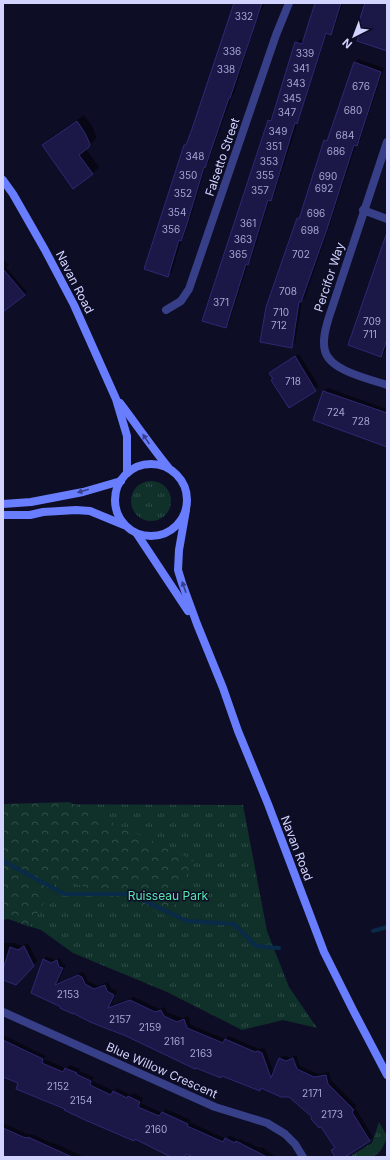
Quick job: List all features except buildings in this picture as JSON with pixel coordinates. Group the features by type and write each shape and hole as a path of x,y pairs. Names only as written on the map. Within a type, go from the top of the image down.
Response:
{"main road":[{"name":"Navan Road","path":"3,180 13,194 45,250 74,305 116,399 127,436 127,473"},
{"name":"Navan Road","path":"116,399 136,424 152,448 170,469"},
{"path":"3,515 30,515 43,512 76,510 90,511 125,525 137,534 157,536 176,528 182,520 186,510 188,501 185,487 178,475 162,465 152,464 139,466 127,473 121,480 116,493 115,505 118,516 125,525"},
{"path":"3,504 31,502 83,492 121,480"},
{"name":"Navan Road","path":"186,510 180,536 178,570 196,624 223,688 238,731 268,804 324,952 387,1075"},
{"name":"Navan Road","path":"137,534 196,624"}],"street":[{"name":"Falsetto Street","path":"166,310 180,301 189,289 276,35 289,3"},
{"name":"Percifor Way","path":"387,142 363,210 324,337 325,351 329,359 338,366 351,373 387,385"},
{"path":"363,210 387,220"},
{"name":"Blue Willow Crescent","path":"3,1012 215,1107 267,1123 285,1134 303,1157"}],"green space":[{"path":"147,481 155,481 162,484 168,490 171,501 168,512 162,518 155,521 147,521 140,518 134,512 131,505 131,497 134,490 140,484"},
{"path":"69,802 193,860 170,917 59,878 29,927 3,916 3,804"},
{"name":"Ruisseau Park","path":"3,804 243,805 267,931 289,987 317,1028 283,1020 242,1030 167,992 73,953 41,930 8,919 3,920"},
{"path":"379,1122 387,1136 378,1153 370,1157 349,1157 372,1143"}],"waterway":[{"path":"3,861 64,894 130,894 187,921 234,924 256,946 279,948"},
{"path":"373,931 387,927"}]}
